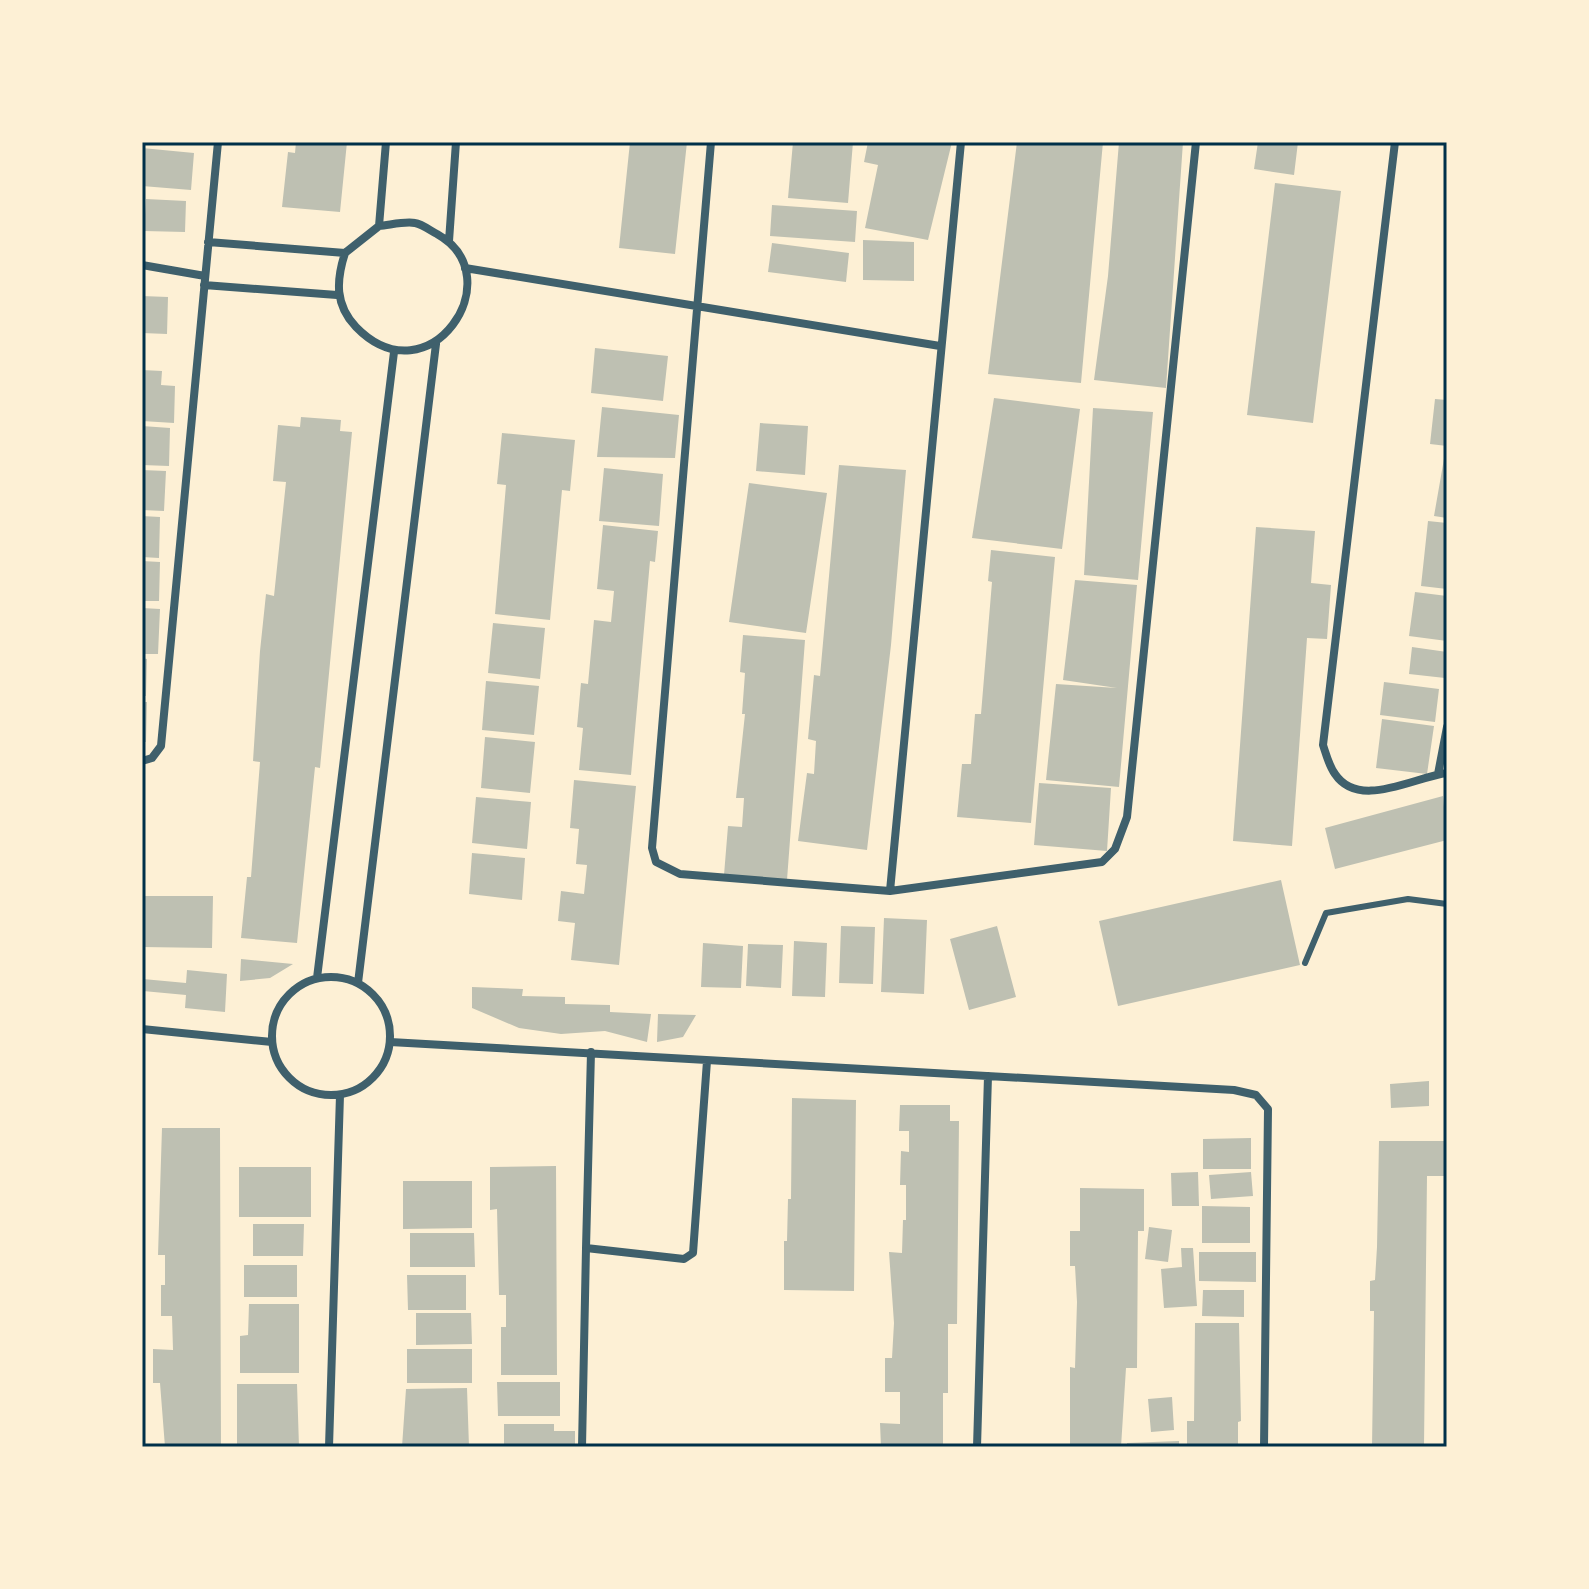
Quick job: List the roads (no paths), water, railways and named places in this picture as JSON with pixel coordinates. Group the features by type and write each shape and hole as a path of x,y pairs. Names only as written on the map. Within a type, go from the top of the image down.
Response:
{"street":[{"path":"142,761 152,758 161,746 218,142"},
{"path":"379,226 386,142"},
{"path":"449,241 456,142"},
{"path":"711,142 652,848 656,862 680,874 890,891 1102,862 1115,849 1127,817 1196,142"},
{"path":"890,891 961,142"},
{"path":"1395,142 1323,745 1335,774 1350,787 1379,790 1442,774 1447,727"},
{"path":"416,223 449,241 465,268 467,299 456,324 436,344 394,352 367,338 347,317 337,295 345,253 379,226 416,223"},
{"path":"208,242 345,253"},
{"path":"142,265 204,281 337,295"},
{"path":"465,268 699,309 940,346"},
{"path":"358,983 436,344"},
{"path":"317,978 394,352"},
{"path":"339,977 358,983 376,998 388,1018 390,1042 385,1061 374,1077 340,1095 316,1094 295,1083 280,1065 272,1042 274,1021 283,1001 298,987 317,978 339,977"},
{"path":"142,1029 272,1042"},
{"path":"390,1042 1234,1090 1256,1095 1268,1109 1264,1447"},
{"path":"582,1447 591,1052"},
{"path":"586,1248 684,1259 693,1253 707,1061"},
{"path":"977,1447 988,1076"},
{"path":"329,1447 340,1095"}],"lane":[{"path":"1305,963 1326,913 1408,899 1447,904"}]}
